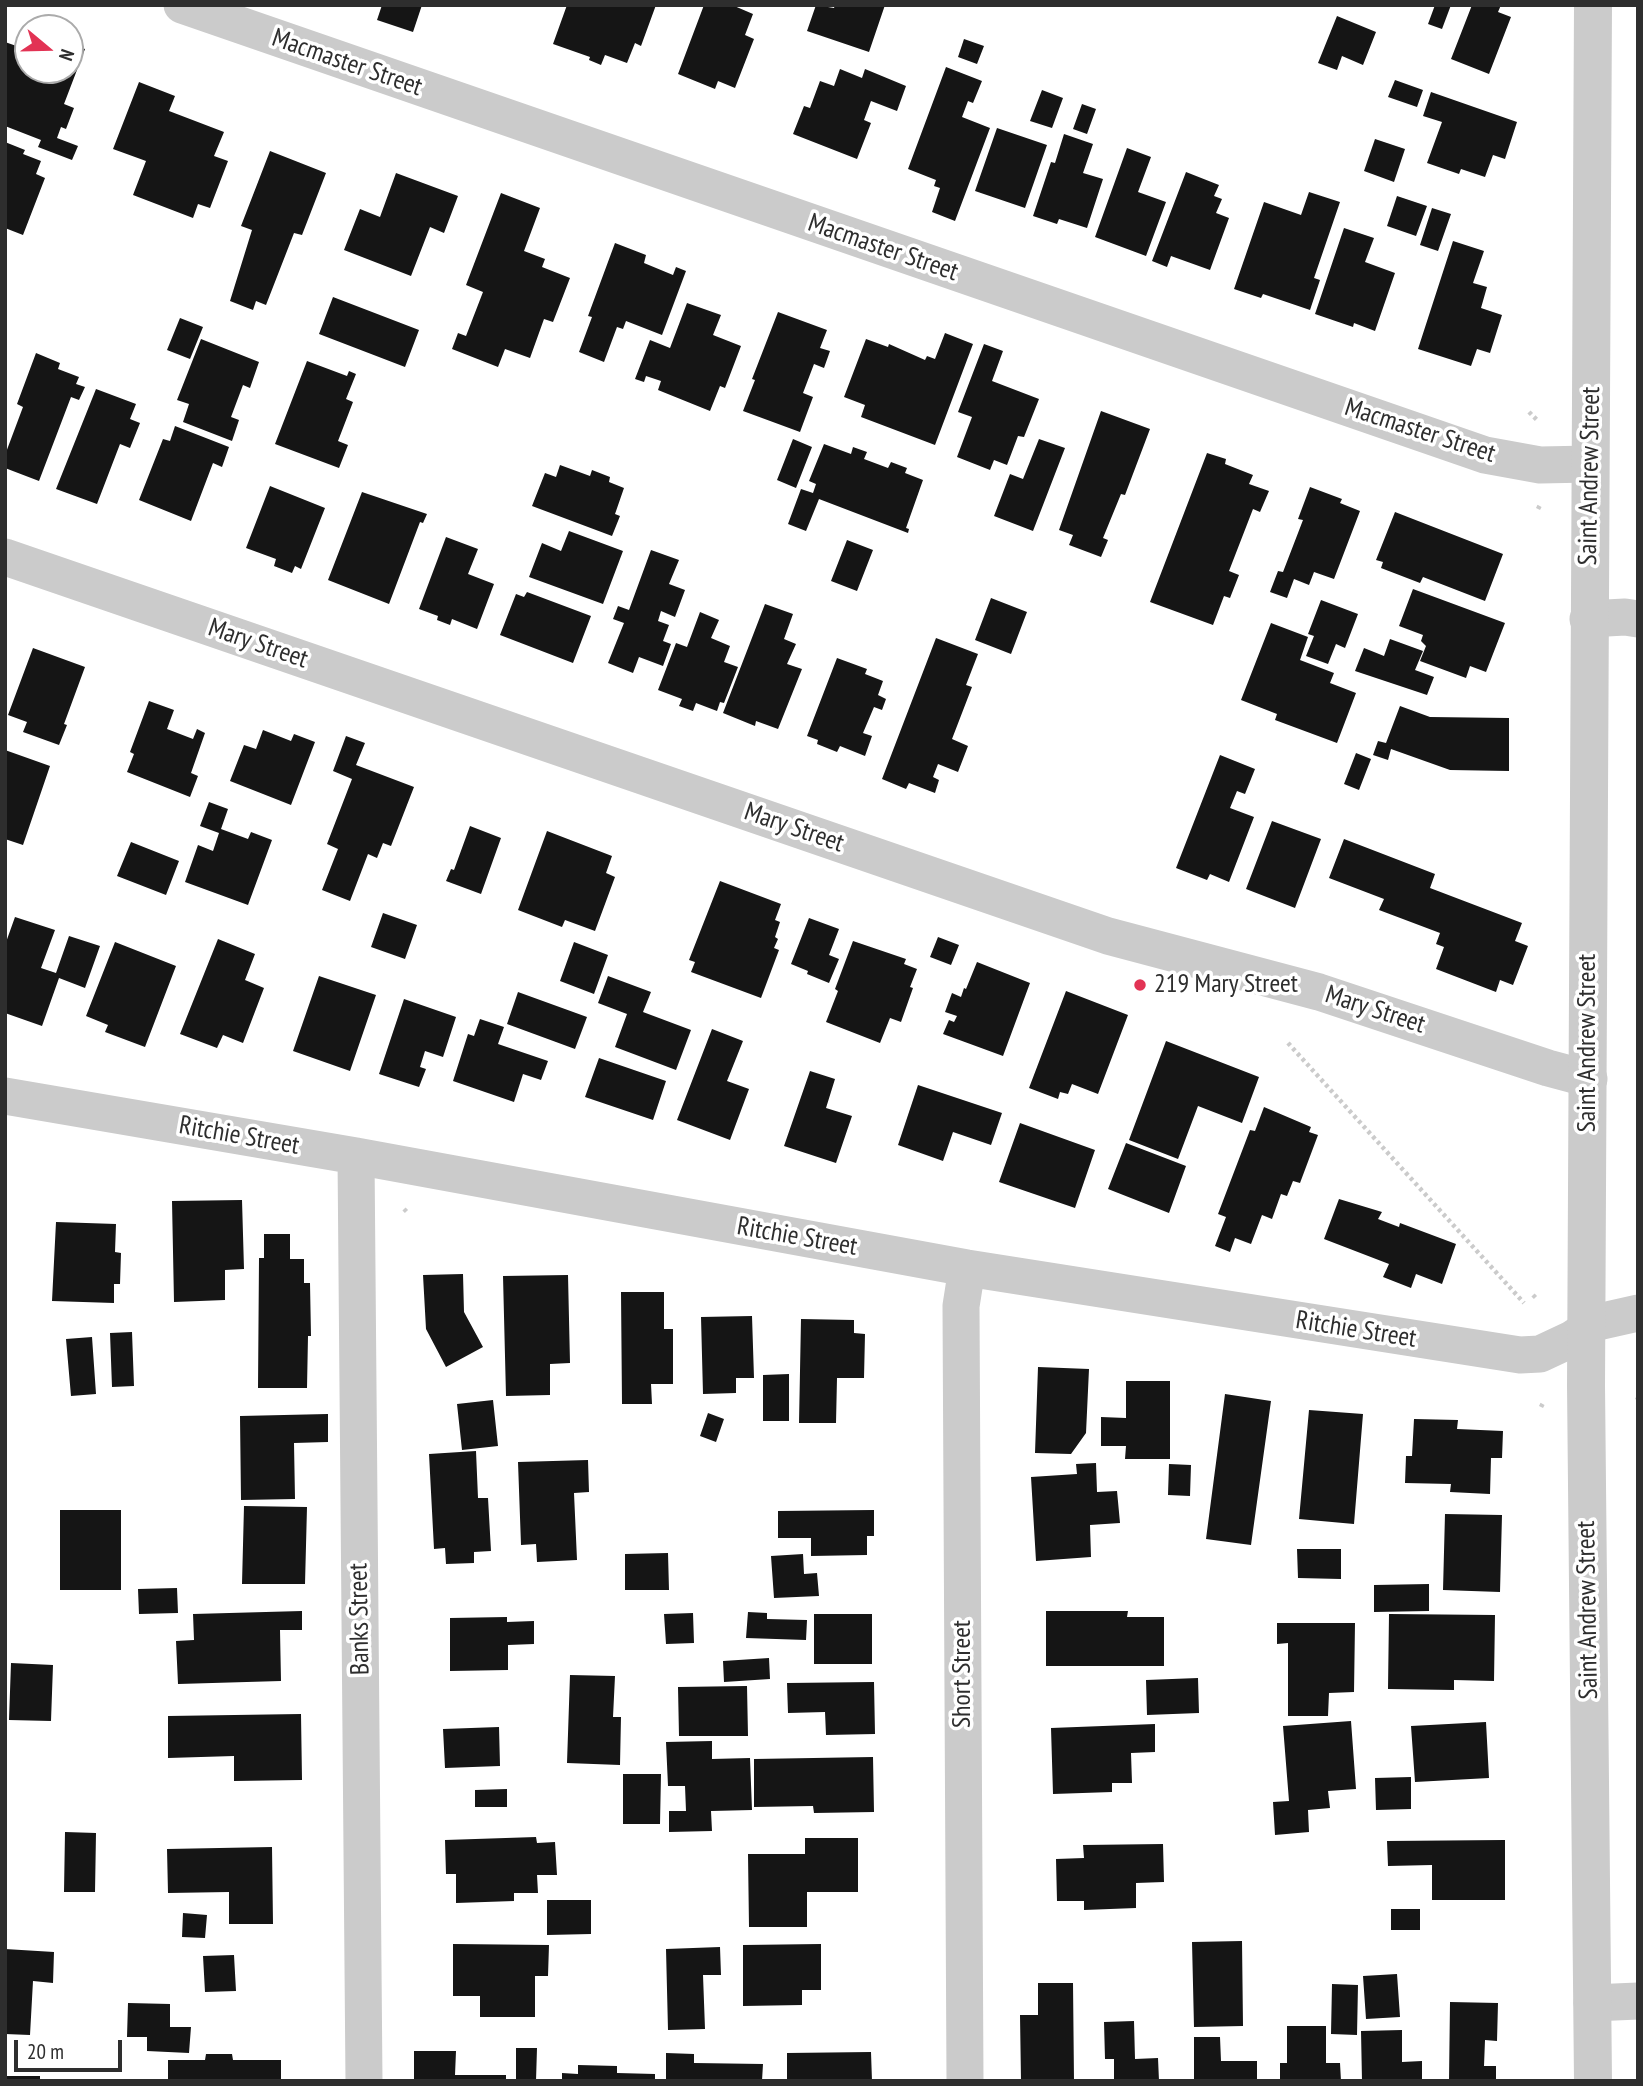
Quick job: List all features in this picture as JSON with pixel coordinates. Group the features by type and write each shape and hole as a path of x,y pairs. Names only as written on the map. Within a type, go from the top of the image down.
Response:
{"street":[{"name":"Macmaster Street","path":"181,5 1485,455 1540,464 1590,464"},
{"name":"Saint Andrew Street","path":"1593,5 1586,1331 1593,2081"},
{"name":"Mary Street","path":"5,557 1108,936 1319,992 1548,1068 1589,1079"},
{"path":"1588,619 1638,618"},
{"name":"Ritchie Street","path":"5,1096 356,1156 967,1268 1520,1355 1540,1354 1598,1322 1638,1313"},
{"name":"Banks Street","path":"356,1156 365,2081"},
{"name":"Short Street","path":"964,2081 961,1306 967,1268"},
{"path":"1592,2003 1638,2001"}],"path":[{"path":"1529,412 1538,421"},
{"path":"1287,1043 1524,1303"}],"building":[{"path":"382,5 422,5 413,32 377,20"},
{"path":"567,5 656,5 641,46 635,43 627,63 605,55 601,65 589,60 590,57 553,44"},
{"path":"704,5 732,5 753,14 745,35 754,39 735,88 718,81 715,89 678,74"},
{"path":"816,5 834,8 835,5 885,5 869,52 807,31"},
{"path":"1435,5 1451,5 1442,29 1428,24"},
{"path":"1472,5 1501,5 1498,12 1511,17 1489,74 1451,59"},
{"path":"1337,16 1376,32 1363,65 1342,56 1337,70 1318,63"},
{"path":"964,39 984,46 977,64 958,57"},
{"path":"5,42 14,45 14,84 72,84 64,104 74,108 66,129 61,127 57,138 78,146 72,160 38,147 41,140 5,126"},
{"path":"946,67 982,81 973,103 968,101 962,117 990,128 955,221 932,212 940,188 934,186 936,180 908,169"},
{"path":"840,69 862,78 865,69 906,86 897,111 871,101 864,120 871,123 857,159 793,134 804,106 810,108 820,81 834,86"},
{"path":"1395,80 1423,90 1417,107 1388,97"},
{"path":"139,82 175,96 169,111 224,132 214,156 228,161 210,208 198,204 193,218 133,195 146,161 113,149"},
{"path":"1042,90 1063,98 1052,128 1030,121"},
{"path":"1431,92 1517,122 1505,159 1493,155 1485,177 1461,169 1459,174 1427,163 1442,122 1423,116"},
{"path":"1082,104 1096,109 1087,134 1073,129"},
{"path":"997,128 1047,145 1025,208 975,191"},
{"path":"1064,134 1093,144 1083,173 1103,179 1087,228 1059,219 1057,224 1033,216 1051,162 1055,163"},
{"path":"1375,139 1405,149 1394,182 1364,171"},
{"path":"5,142 25,150 23,154 41,161 36,174 45,178 23,235 5,228"},
{"path":"1127,148 1151,157 1138,192 1166,202 1146,256 1095,237"},
{"path":"270,151 326,173 302,235 294,233 266,305 256,301 253,310 230,301 252,230 241,226"},
{"path":"1186,172 1219,185 1214,196 1222,199 1216,213 1229,218 1210,270 1171,256 1167,267 1152,261"},
{"path":"396,173 458,196 444,233 430,227 411,276 344,250 360,209 380,217"},
{"path":"1309,192 1340,202 1314,278 1320,280 1310,310 1263,294 1261,298 1234,289 1264,202 1301,215"},
{"path":"501,193 540,208 524,251 545,259 542,267 570,278 553,322 544,319 530,358 505,349 498,367 452,349 458,333 466,336 483,292 466,285"},
{"path":"1397,196 1427,206 1416,236 1387,226"},
{"path":"1432,208 1451,214 1438,251 1420,245"},
{"path":"1344,228 1374,238 1365,262 1395,273 1375,331 1354,323 1353,327 1315,314"},
{"path":"1453,241 1484,251 1473,283 1487,287 1481,308 1502,315 1490,353 1477,349 1471,366 1418,349"},
{"path":"615,243 646,255 644,263 673,275 676,267 686,271 662,335 626,321 623,329 617,327 604,362 579,352 592,317 588,316"},
{"path":"333,297 419,330 405,367 319,334"},
{"path":"687,303 721,315 713,335 741,346 725,388 720,386 710,411 658,390 661,381 646,376 644,382 635,379 650,340 670,348"},
{"path":"778,312 827,330 820,348 830,351 824,368 814,364 803,393 813,397 800,432 743,411 755,380 752,379"},
{"path":"180,318 203,327 190,359 167,350"},
{"path":"945,333 973,344 935,445 861,417 865,405 844,397 866,339 888,347 889,344 925,360 927,356 935,359"},
{"path":"201,339 259,362 250,388 243,385 231,417 239,420 232,441 183,422 189,404 177,400"},
{"path":"984,344 1003,351 992,381 1039,399 1024,437 1018,436 1007,465 994,460 990,470 957,457 972,417 958,412"},
{"path":"36,353 60,363 58,369 79,377 76,384 85,387 79,400 71,397 39,481 5,468 5,455 23,407 17,404"},
{"path":"307,361 347,376 349,371 356,374 346,399 353,402 338,441 348,445 339,468 275,444"},
{"path":"96,389 136,404 130,419 140,423 130,448 120,444 97,504 56,489"},
{"path":"1101,411 1150,429 1125,495 1121,494 1103,538 1108,540 1101,557 1069,545 1073,535 1059,530"},
{"path":"175,426 229,447 222,467 213,463 191,521 139,500 163,439 170,441"},
{"path":"793,439 812,447 796,488 777,480"},
{"path":"1039,439 1065,448 1033,531 994,516 1010,474 1023,479"},
{"path":"824,444 851,454 853,447 867,452 864,459 888,468 891,462 907,468 905,473 923,480 906,528 909,529 908,533 819,499 806,531 788,524 801,489 813,493 816,484 809,481"},
{"path":"1207,453 1226,459 1225,464 1253,475 1249,484 1269,491 1260,512 1253,509 1229,571 1239,575 1230,598 1224,596 1213,625 1150,602"},
{"path":"560,465 590,476 592,470 610,477 609,482 624,488 615,514 620,516 612,536 532,506 545,473 556,477"},
{"path":"270,486 325,508 301,569 295,566 292,573 274,566 276,559 246,548"},
{"path":"1310,487 1342,499 1340,503 1360,511 1334,579 1314,572 1309,585 1294,579 1287,598 1270,592 1278,571 1283,572 1303,520 1298,519"},
{"path":"362,492 427,514 423,523 420,522 389,604 328,580"},
{"path":"1395,512 1503,554 1485,601 1423,577 1420,583 1381,568 1383,562 1376,560"},
{"path":"569,531 623,551 603,604 529,577 542,543 561,551"},
{"path":"446,537 478,549 468,574 494,584 477,629 452,619 450,625 437,620 438,616 419,609"},
{"path":"847,540 873,550 857,591 831,581"},
{"path":"651,550 679,560 669,584 685,590 675,617 661,611 658,621 669,625 663,641 671,644 663,666 639,657 633,673 608,663 624,623 613,619 618,606 629,610"},
{"path":"1413,589 1505,623 1486,672 1470,666 1466,678 1420,661 1426,646 1421,641 1423,635 1399,626"},
{"path":"527,592 591,616 573,663 500,635 516,594 524,597"},
{"path":"991,598 1027,612 1011,654 975,640"},
{"path":"1321,600 1358,614 1345,648 1336,644 1328,664 1306,656 1314,636 1308,634"},
{"path":"765,604 793,614 784,639 796,644 787,664 802,669 778,729 756,721 755,726 723,713"},
{"path":"700,612 719,620 711,638 730,646 724,662 738,667 724,703 720,702 717,711 696,703 693,711 679,706 682,699 658,690 676,643 687,647"},
{"path":"1271,623 1308,637 1300,660 1334,673 1330,683 1356,693 1337,743 1275,720 1277,714 1241,700"},
{"path":"936,638 978,654 966,685 972,687 952,739 968,746 958,772 938,764 933,777 939,780 935,793 909,783 906,789 882,779"},
{"path":"1390,639 1423,651 1415,670 1434,677 1427,695 1355,671 1364,648 1384,656"},
{"path":"33,648 85,667 59,745 23,732 27,722 8,715"},
{"path":"837,658 867,669 865,674 883,681 878,695 886,699 882,710 874,707 863,733 872,736 865,756 840,746 837,752 817,744 818,740 807,736"},
{"path":"149,701 174,710 167,729 193,739 197,729 205,733 191,773 198,776 190,797 127,772 134,754 130,752"},
{"path":"1400,706 1430,717 1509,718 1509,771 1450,770 1391,749 1388,760 1373,755 1378,741 1386,743"},
{"path":"263,730 291,741 294,734 315,742 291,805 230,781 244,745 256,749"},
{"path":"346,736 365,743 356,765 414,787 391,846 383,843 377,858 368,854 350,901 322,890 338,849 327,844 352,779 333,771"},
{"path":"5,750 50,766 23,845 5,839"},
{"path":"1356,753 1371,759 1359,790 1344,784"},
{"path":"1220,755 1255,769 1245,794 1237,791 1230,808 1254,817 1229,882 1210,874 1207,880 1176,868"},
{"path":"209,802 228,809 221,829 248,839 251,832 272,840 248,905 185,882 198,845 213,851 219,833 200,826"},
{"path":"1272,821 1321,839 1295,908 1246,889"},
{"path":"470,826 501,838 481,894 446,881 451,869 454,870"},
{"path":"547,831 612,856 606,873 615,877 595,931 565,920 562,927 518,910"},
{"path":"1344,839 1435,874 1430,888 1522,923 1515,941 1528,946 1513,985 1500,980 1496,992 1436,969 1444,947 1436,944 1440,933 1379,910 1384,899 1329,878"},
{"path":"131,842 179,861 166,895 117,876"},
{"path":"720,881 781,904 775,920 780,922 774,948 779,950 761,998 691,972 695,962 689,960"},
{"path":"383,913 417,925 405,959 371,947"},
{"path":"15,917 55,930 41,968 56,973 69,936 100,946 85,988 59,978 42,1026 5,1013 5,945"},
{"path":"809,918 839,929 829,955 839,959 829,983 791,964"},
{"path":"938,937 959,945 951,965 930,957"},
{"path":"218,939 255,954 245,980 264,988 243,1043 223,1035 217,1048 180,1034"},
{"path":"853,941 906,959 904,964 917,969 901,1022 890,1018 880,1043 826,1022"},
{"path":"115,942 176,966 145,1047 105,1032 108,1025 86,1016"},
{"path":"574,942 608,955 594,994 560,981"},
{"path":"977,962 1030,983 1003,1056 943,1034 949,1020 954,1022 957,1016 945,1012 952,993 961,997"},
{"path":"319,976 376,995 350,1071 293,1051"},
{"path":"608,976 651,992 643,1012 691,1030 676,1070 615,1047 627,1014 598,1003"},
{"path":"1066,991 1128,1015 1098,1094 1072,1084 1068,1094 1060,1092 1058,1099 1029,1088"},
{"path":"518,992 587,1017 575,1049 507,1024"},
{"path":"404,999 456,1017 443,1057 425,1051 420,1067 426,1069 419,1087 379,1074"},
{"path":"480,1019 504,1027 498,1044 548,1061 541,1080 523,1074 514,1102 453,1081 468,1034 474,1036"},
{"path":"712,1029 743,1041 727,1081 749,1089 730,1140 677,1120"},
{"path":"1166,1041 1259,1077 1242,1123 1198,1106 1178,1159 1129,1140"},
{"path":"599,1058 666,1081 653,1120 585,1097"},
{"path":"810,1071 835,1079 826,1108 852,1116 836,1163 784,1146"},
{"path":"918,1085 1002,1113 991,1145 953,1132 943,1161 898,1145"},
{"path":"1264,1107 1311,1127 1309,1132 1318,1135 1300,1183 1293,1181 1287,1196 1281,1194 1272,1219 1262,1215 1251,1244 1235,1238 1230,1252 1215,1246 1226,1217 1218,1214 1250,1130 1255,1131"},
{"path":"1020,1123 1095,1150 1075,1208 999,1182"},
{"path":"1126,1143 1186,1166 1169,1213 1108,1189"},
{"path":"1339,1199 1382,1212 1378,1219 1399,1227 1400,1223 1456,1244 1442,1284 1416,1274 1411,1288 1383,1277 1389,1264 1324,1239"},
{"path":"242,1200 244,1269 225,1270 225,1300 174,1302 172,1201"},
{"path":"56,1222 116,1224 115,1252 121,1253 120,1284 114,1284 114,1303 52,1301"},
{"path":"264,1234 290,1234 290,1259 304,1259 304,1283 310,1283 311,1336 308,1336 307,1388 258,1388 259,1258 264,1258"},
{"path":"463,1274 464,1312 483,1347 446,1367 426,1329 423,1275"},
{"path":"568,1275 570,1363 550,1364 550,1395 506,1396 503,1276"},
{"path":"621,1292 664,1292 664,1329 673,1329 673,1384 651,1384 652,1404 622,1404"},
{"path":"752,1316 754,1378 736,1378 736,1393 703,1394 701,1317"},
{"path":"801,1319 854,1320 854,1333 865,1334 864,1378 837,1378 836,1423 799,1423"},
{"path":"132,1332 134,1386 112,1387 110,1333"},
{"path":"92,1337 96,1394 71,1396 66,1339"},
{"path":"1038,1367 1089,1369 1086,1433 1071,1454 1035,1453"},
{"path":"789,1374 789,1421 763,1421 763,1375"},
{"path":"1126,1381 1170,1381 1170,1459 1125,1459 1126,1446 1101,1446 1101,1417 1126,1418"},
{"path":"1225,1394 1271,1401 1251,1545 1206,1539"},
{"path":"493,1400 498,1446 462,1450 457,1404"},
{"path":"1309,1410 1363,1414 1354,1524 1299,1519"},
{"path":"708,1413 724,1419 716,1442 700,1436"},
{"path":"328,1414 328,1442 294,1443 295,1499 241,1500 240,1416"},
{"path":"1414,1419 1458,1420 1457,1429 1503,1431 1502,1458 1491,1458 1490,1494 1450,1492 1451,1484 1405,1483 1406,1456 1412,1456"},
{"path":"476,1451 478,1498 488,1498 491,1551 474,1552 474,1563 446,1564 445,1548 434,1549 429,1454"},
{"path":"588,1460 589,1492 574,1493 577,1560 537,1562 536,1544 521,1545 518,1462"},
{"path":"1096,1463 1097,1492 1117,1491 1120,1523 1090,1525 1091,1557 1036,1561 1031,1477 1077,1474 1076,1464"},
{"path":"1169,1464 1191,1465 1190,1496 1168,1495"},
{"path":"244,1506 307,1507 305,1584 242,1584"},
{"path":"60,1510 121,1510 121,1590 60,1590"},
{"path":"874,1510 874,1536 867,1536 867,1555 811,1556 811,1538 778,1538 778,1511"},
{"path":"1445,1514 1502,1515 1500,1592 1443,1590"},
{"path":"1297,1549 1341,1549 1341,1579 1298,1578"},
{"path":"668,1553 669,1590 625,1590 625,1554"},
{"path":"803,1554 804,1574 817,1573 819,1596 774,1598 771,1556"},
{"path":"1429,1584 1429,1611 1374,1612 1374,1585"},
{"path":"177,1588 178,1613 139,1614 138,1589"},
{"path":"302,1611 302,1630 280,1630 281,1681 178,1684 176,1641 194,1640 193,1614"},
{"path":"1046,1611 1128,1611 1127,1617 1164,1617 1164,1666 1046,1666"},
{"path":"748,1612 767,1613 767,1619 807,1620 806,1640 746,1638"},
{"path":"693,1613 694,1643 666,1644 664,1614"},
{"path":"814,1614 872,1614 872,1664 814,1664"},
{"path":"1389,1614 1495,1615 1494,1681 1454,1680 1454,1690 1388,1689"},
{"path":"507,1617 507,1622 534,1621 534,1644 508,1645 508,1670 450,1671 450,1618"},
{"path":"1277,1623 1355,1623 1354,1692 1329,1693 1328,1716 1288,1716 1288,1643 1277,1644"},
{"path":"769,1658 770,1679 724,1682 723,1661"},
{"path":"11,1663 53,1665 51,1721 9,1720"},
{"path":"570,1675 615,1676 613,1717 621,1717 620,1765 567,1763"},
{"path":"1198,1678 1199,1713 1147,1715 1146,1680"},
{"path":"874,1682 875,1734 826,1735 825,1712 788,1713 787,1683"},
{"path":"747,1686 748,1736 679,1736 678,1687"},
{"path":"301,1714 302,1780 234,1781 234,1756 168,1758 168,1716"},
{"path":"1351,1721 1356,1789 1328,1791 1330,1808 1308,1810 1309,1832 1275,1835 1273,1802 1289,1801 1283,1726"},
{"path":"1486,1722 1489,1778 1415,1782 1411,1726"},
{"path":"1155,1724 1155,1752 1131,1753 1132,1783 1112,1783 1112,1792 1053,1794 1051,1728"},
{"path":"499,1727 500,1766 445,1768 443,1729"},
{"path":"712,1741 712,1759 750,1758 752,1810 711,1811 712,1831 669,1832 669,1811 686,1811 685,1786 668,1786 666,1742"},
{"path":"873,1757 874,1812 814,1813 813,1806 754,1807 754,1759"},
{"path":"623,1774 661,1774 660,1824 623,1824"},
{"path":"1411,1777 1411,1809 1376,1810 1375,1778"},
{"path":"507,1789 507,1807 475,1807 475,1790"},
{"path":"65,1832 96,1833 95,1892 64,1892"},
{"path":"536,1837 537,1843 555,1842 557,1875 537,1875 538,1893 514,1893 514,1901 456,1903 456,1874 446,1874 445,1840"},
{"path":"805,1838 858,1838 858,1892 807,1892 807,1927 749,1927 748,1854 805,1854"},
{"path":"1505,1840 1505,1900 1432,1900 1432,1865 1388,1866 1387,1841"},
{"path":"1163,1844 1164,1882 1136,1883 1136,1908 1084,1910 1084,1901 1057,1901 1056,1859 1084,1858 1083,1845"},
{"path":"272,1847 273,1924 229,1924 229,1892 168,1893 167,1849"},
{"path":"547,1900 591,1900 591,1934 547,1935"},
{"path":"1391,1909 1420,1909 1420,1930 1391,1930"},
{"path":"183,1913 207,1915 205,1938 182,1937"},
{"path":"1242,1941 1243,2026 1194,2027 1192,1942"},
{"path":"453,1944 549,1945 548,1976 535,1976 535,2017 480,2017 480,1996 453,1996"},
{"path":"821,1944 821,1990 802,1990 802,2005 743,2006 743,1945"},
{"path":"720,1947 721,1975 703,1975 705,2029 668,2030 666,1949"},
{"path":"5,1949 54,1952 53,1983 33,1981 30,2035 5,2034"},
{"path":"234,1955 236,1991 205,1992 203,1956"},
{"path":"1397,1974 1400,2017 1366,2019 1363,1976"},
{"path":"1038,1983 1073,1983 1074,2081 1021,2081 1020,2015 1038,2015"},
{"path":"1332,1984 1358,1985 1357,2035 1331,2034"},
{"path":"1450,2002 1498,2003 1497,2041 1485,2040 1484,2066 1496,2066 1496,2081 1449,2081"},
{"path":"128,2003 170,2004 170,2027 191,2027 189,2053 147,2051 147,2037 127,2037"},
{"path":"1134,2021 1135,2059 1158,2058 1159,2081 1114,2081 1114,2059 1105,2059 1104,2022"},
{"path":"1287,2026 1326,2026 1326,2063 1340,2063 1341,2081 1280,2081 1280,2063 1287,2063"},
{"path":"1402,2030 1402,2062 1422,2061 1422,2081 1362,2081 1361,2031"},
{"path":"1194,2037 1220,2037 1221,2061 1257,2061 1257,2081 1194,2081"},
{"path":"516,2048 537,2048 536,2081 516,2081"},
{"path":"414,2051 456,2051 455,2075 506,2075 506,2081 414,2081"},
{"path":"871,2052 872,2081 787,2081 787,2053"},
{"path":"666,2053 694,2054 694,2063 763,2064 762,2081 666,2081"},
{"path":"206,2054 232,2054 233,2060 281,2060 281,2081 168,2081 168,2060 205,2060"},
{"path":"578,2065 617,2066 617,2073 655,2074 655,2081 562,2081 562,2073 578,2074"},
{"path":"5,2076 40,2076 40,2081 5,2081"}],"place":[{"name":"219 Mary Street","path":"1140,985"}]}
